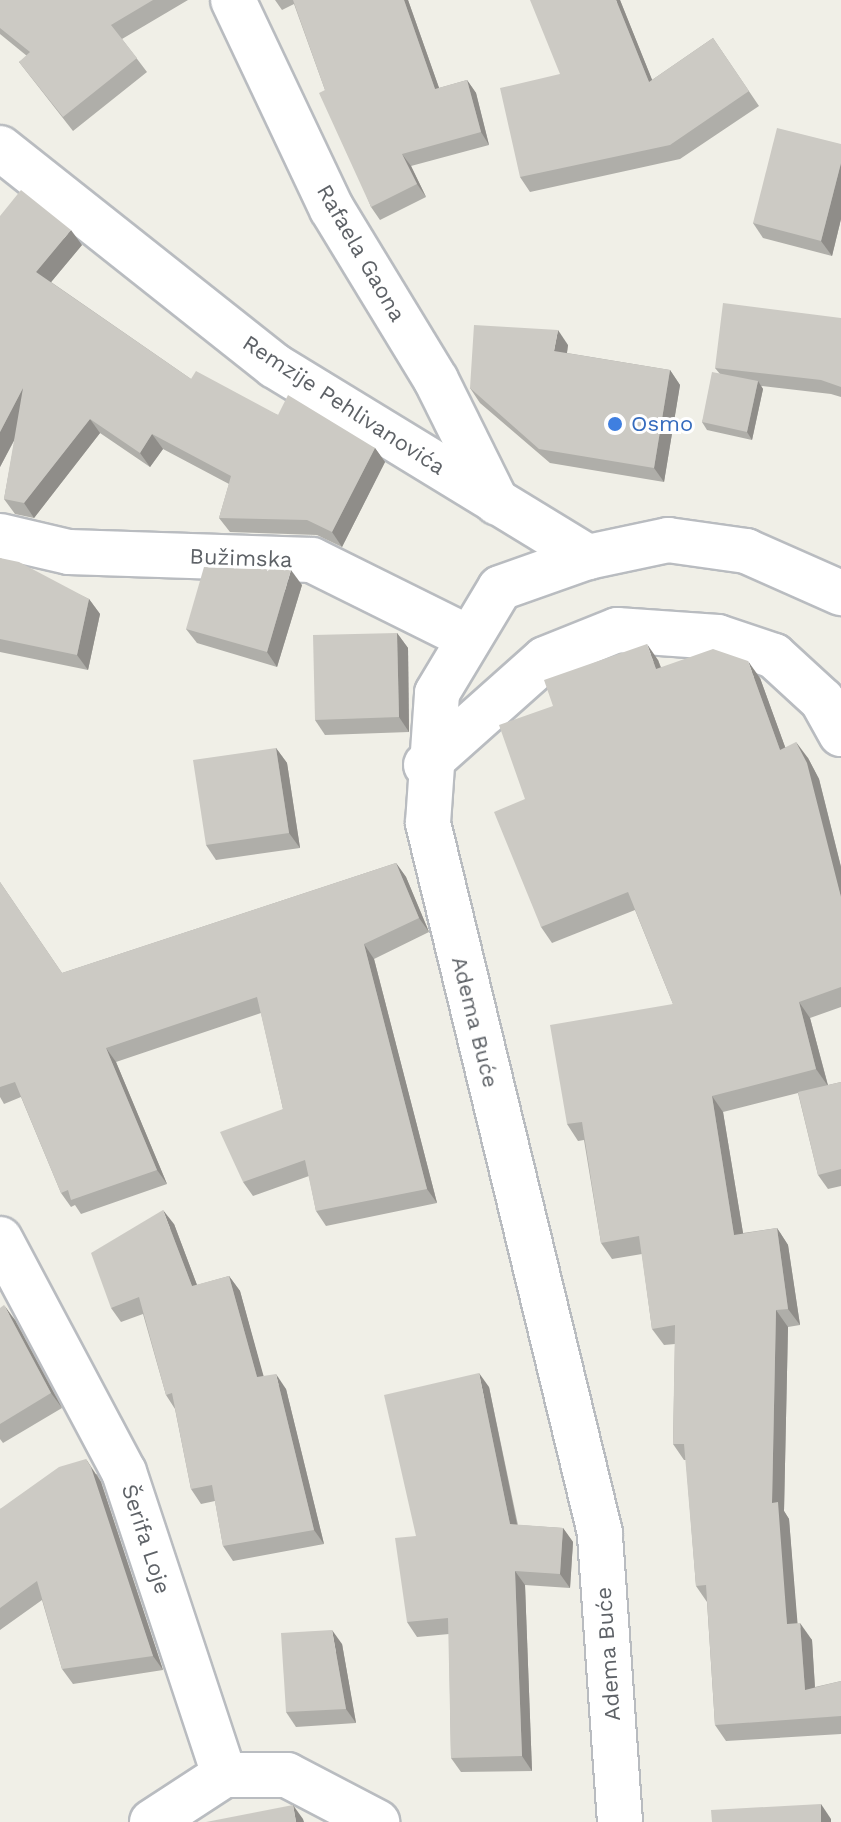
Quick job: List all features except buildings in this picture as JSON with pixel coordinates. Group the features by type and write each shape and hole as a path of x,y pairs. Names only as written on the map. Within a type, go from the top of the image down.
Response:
{"street":[{"name":"Rafaela Gaona","path":"233,0 332,209 436,380 497,503"},
{"name":"Remzije Pehlivanovića","path":"0,148 275,366 588,557"},
{"name":"Bužimska","path":"0,536 69,552 312,560 467,637"},
{"name":"Adema Buće","path":"620,1822 600,1533 428,823 426,765 437,693 467,637 500,588 588,557 668,540 746,551 841,593"},
{"path":"426,765 545,659 617,630 718,637 774,656 822,700 841,734"},
{"name":"Šerifa Loje","path":"6,1262 124,1472 224,1775"},
{"path":"152,1822 224,1775 287,1775 377,1822"}],"place":[{"name":"Osmo","path":"615,424"}]}
